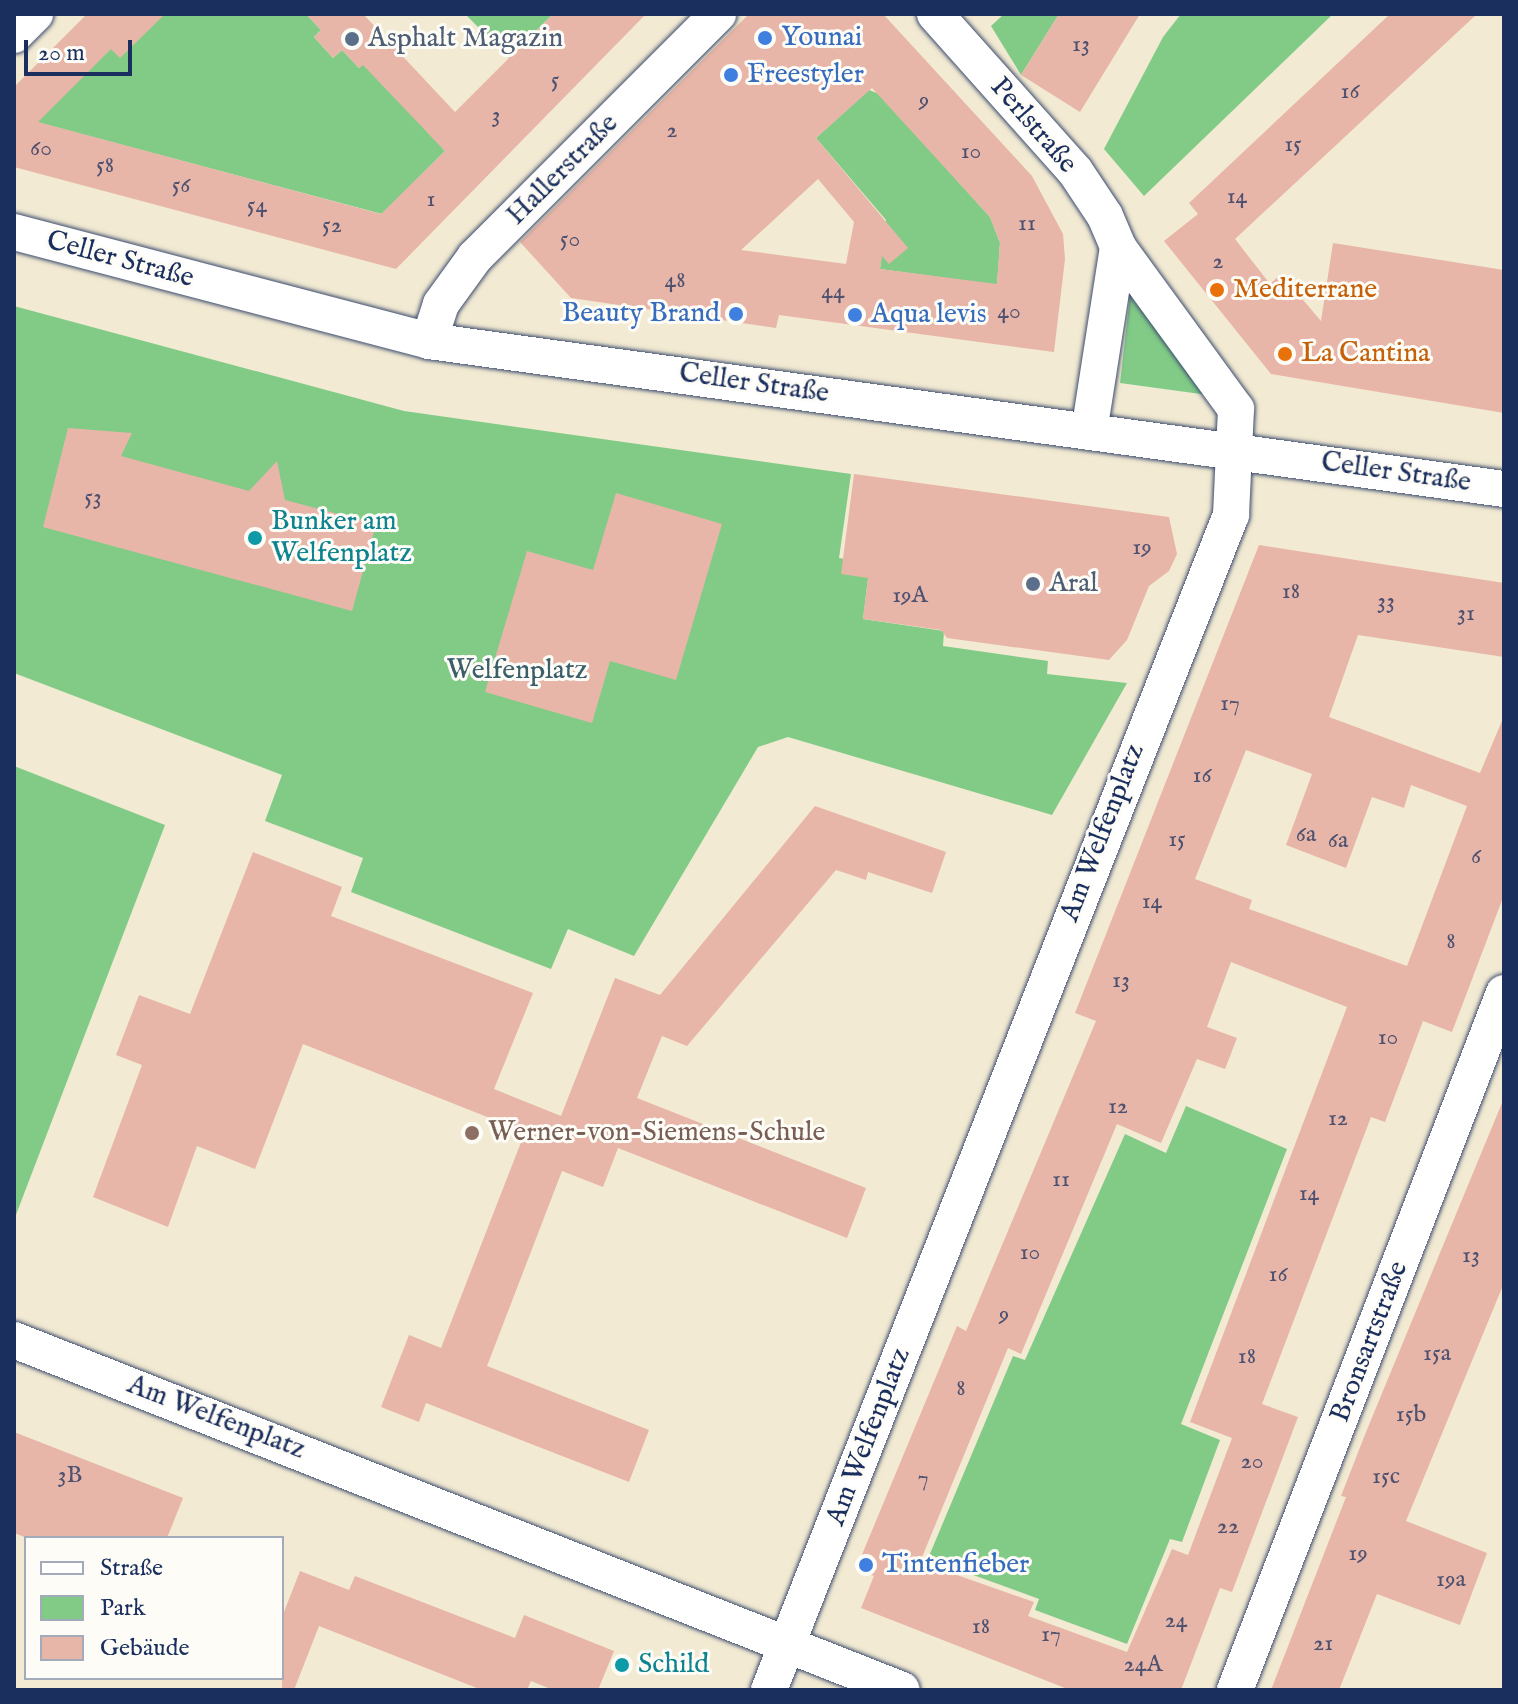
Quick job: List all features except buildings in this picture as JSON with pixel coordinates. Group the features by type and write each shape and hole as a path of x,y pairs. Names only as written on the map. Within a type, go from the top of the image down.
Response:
{"street":[{"path":"14,35 35,14"},
{"name":"Hallerstraße","path":"429,341 441,304 475,257 718,14"},
{"name":"Perlstraße","path":"935,14 1075,171 1105,216 1118,247 1236,409 1237,449"},
{"name":"Celler Straße","path":"14,232 429,341 1089,432 1237,449 1504,489"},
{"path":"1089,432 1118,247"},
{"name":"Am Welfenplatz","path":"14,1340 787,1646 1231,515 1237,449"},
{"name":"Bronsartstraße","path":"1235,1690 1504,993"},
{"path":"769,1690 787,1646 902,1690"}],"green space":[{"path":"165,14 306,14 321,30 314,37 333,58 342,50 359,68 365,63 445,151 382,214 29,120 106,43"},
{"path":"465,14 553,14 509,58"},
{"path":"1004,14 1059,14 1021,75 991,26"},
{"path":"1181,14 1333,14 1144,196 1104,149 1163,37"},
{"path":"869,90 879,94 990,217 1000,243 997,285 880,269 886,220 816,138"},
{"path":"1130,296 1208,395 1120,383"},
{"name":"Welfenplatz","path":"14,306 404,411 851,474 839,558 870,563 863,619 944,631 943,646 1048,661 1047,674 1127,683 1052,815 788,737 758,747 634,956 568,929 551,969 351,892 363,858 265,821 282,775 14,673"},
{"path":"14,766 165,825 14,1220"},
{"path":"1186,1106 1287,1149 1181,1424 1220,1440 1182,1542 1170,1539 1127,1644 1035,1610 1039,1599 954,1568 949,1578 924,1568 1013,1356 1025,1360 1125,1134 1166,1153"}],"place":[{"name":"Younai","path":"765,38"},
{"name":"Asphalt Magazin","path":"352,39"},
{"name":"Freestyler","path":"731,75"},
{"name":"Mediterrane","path":"1217,290"},
{"name":"Beauty Brand","path":"736,314"},
{"name":"Aqua levis","path":"855,315"},
{"name":"La Cantina","path":"1285,354"},
{"name":"Bunker am Welfenplatz","path":"255,538"},
{"name":"Aral","path":"1033,584"},
{"name":"Werner-von-Siemens-Schule","path":"472,1133"},
{"name":"Tintenfieber","path":"866,1565"},
{"name":"Schild","path":"622,1665"}]}
